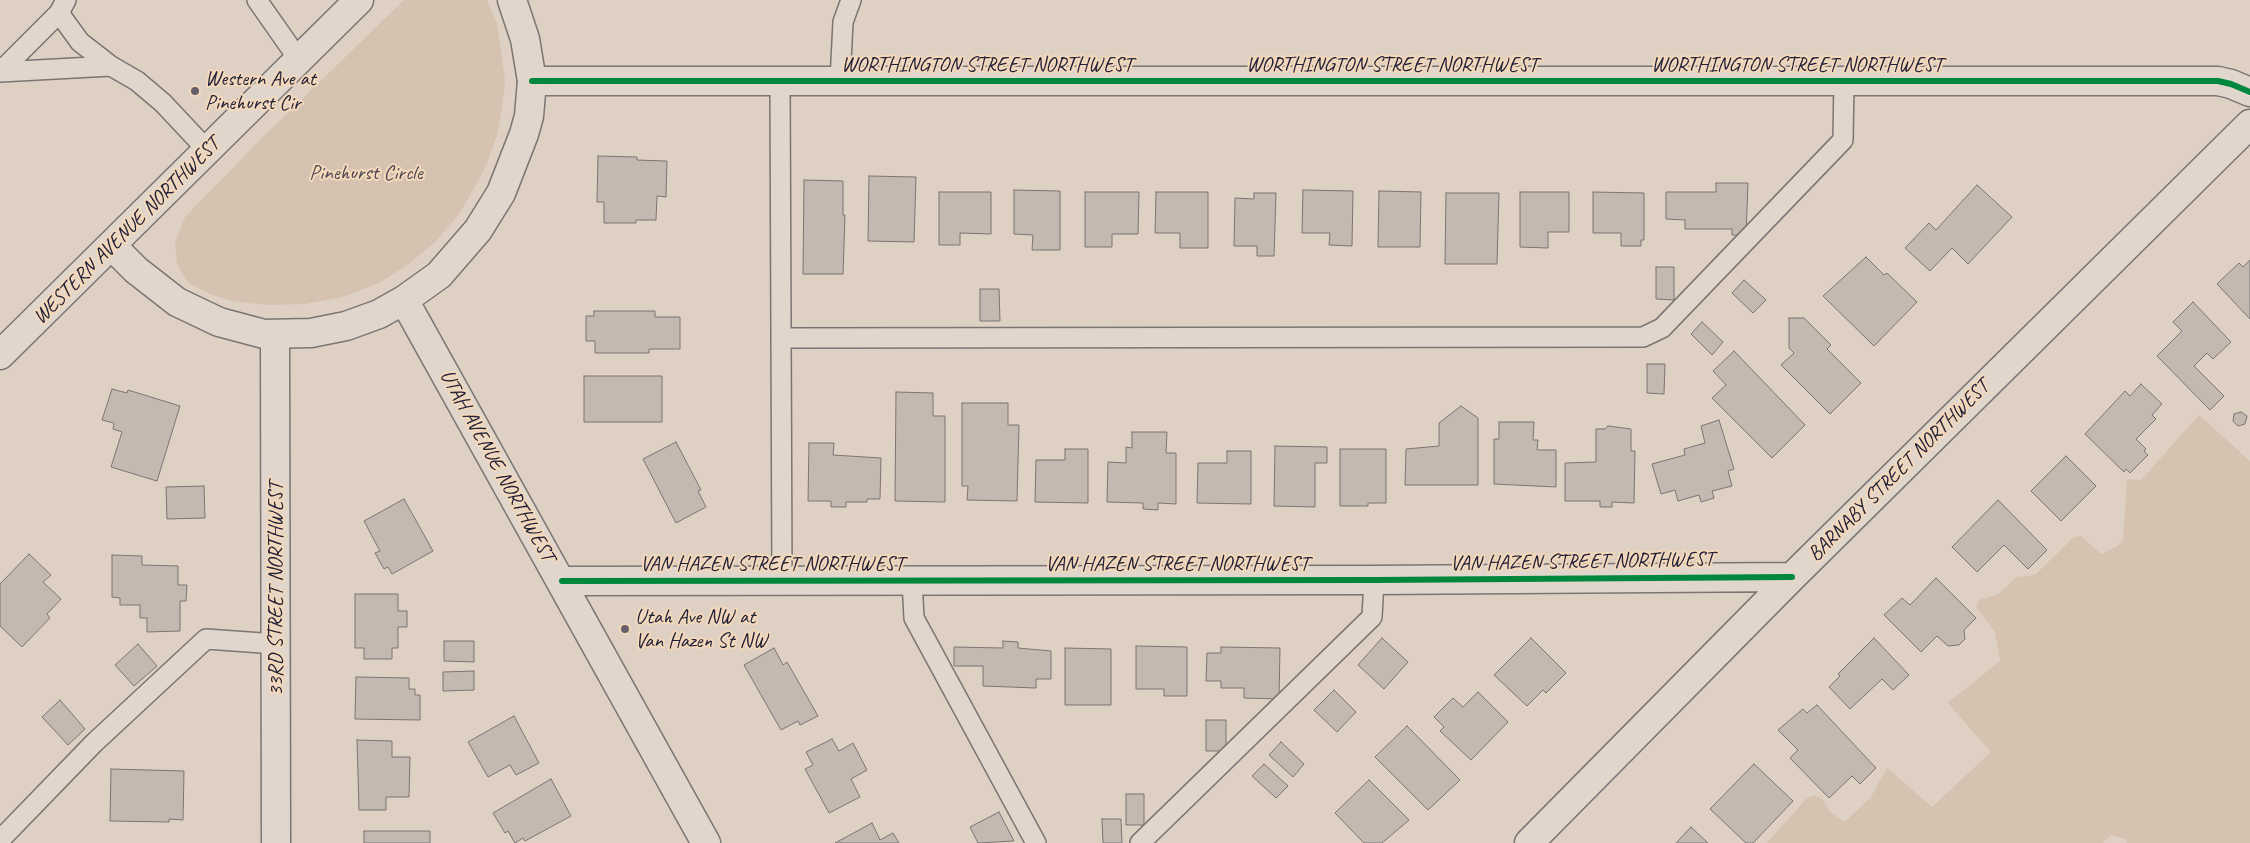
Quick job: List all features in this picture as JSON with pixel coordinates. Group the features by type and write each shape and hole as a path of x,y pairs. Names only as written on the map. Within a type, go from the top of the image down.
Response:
{"street":[{"name":"WESTERN AVENUE NORTHWEST","path":"0,355 359,0"},
{"path":"112,246 136,270 177,302 219,322 275,335 311,333 346,326 379,314 404,300 439,275 459,254 494,206 513,166 529,116 532,81 525,39 512,0"},
{"name":"WORTHINGTON STREET NORTHWEST","path":"532,81 2218,81 2250,92"},
{"name":"BARNABY STREET NORTHWEST","path":"1529,843 1792,577 2250,124"},
{"name":"UTAH AVENUE NORTHWEST","path":"404,300 562,581 706,843"},
{"name":"33RD STREET NORTHWEST","path":"275,335 276,843"},
{"name":"VAN HAZEN STREET NORTHWEST","path":"562,581 1374,580 1792,577"}],"lane":[{"path":"257,0 299,60"},
{"path":"840,81 843,22 851,0"},
{"path":"0,72 63,6 80,42 111,66 137,81 163,104 208,151"},
{"path":"0,72 111,66"},
{"path":"780,81 782,580"},
{"path":"782,338 1643,336 1662,328 1843,140 1844,81"},
{"path":"912,580 914,618 1036,843"},
{"path":"1140,843 1372,616 1374,580"},
{"path":"0,840 94,743 206,639 276,644"}],"green space":[{"name":"Pinehurst Circle","path":"404,0 487,0 497,24 505,80 497,135 486,166 460,213 437,240 409,264 379,283 343,297 305,304 266,305 233,301 212,295 188,283 177,264 175,243 185,217 261,139"},
{"path":"2199,415 2250,461 2250,843 2127,843 2126,839 2110,835 2103,843 1767,843 1806,799 1815,795 1822,799 1831,813 1845,822 1871,797 1887,768 1932,807 1991,752 1948,703 2000,661 1995,632 1976,607 1979,600 1997,595 2017,577 2035,575 2074,537 2081,536 2101,554 2118,546 2123,539 2127,479 2141,480"}],"building":[{"path":"598,156 637,157 637,160 667,161 666,197 657,196 656,220 636,220 636,223 604,223 604,202 597,202"},
{"path":"869,176 916,177 914,242 868,241"},
{"path":"804,180 843,181 843,215 845,215 843,274 803,274"},
{"path":"1716,183 1748,183 1746,236 1732,235 1732,229 1685,229 1685,220 1666,219 1666,192 1716,192"},
{"path":"1977,185 2012,217 1968,264 1952,248 1930,271 1905,248 1929,223 1936,230"},
{"path":"1014,190 1060,191 1060,250 1032,250 1033,235 1014,234"},
{"path":"1303,190 1353,191 1352,246 1329,245 1330,233 1302,233"},
{"path":"1379,191 1421,192 1420,247 1378,247"},
{"path":"939,192 991,192 991,234 960,233 960,245 939,245"},
{"path":"1085,192 1139,192 1138,234 1112,234 1112,247 1085,247"},
{"path":"1156,192 1208,192 1208,248 1180,248 1180,233 1155,233"},
{"path":"1520,192 1569,192 1569,232 1548,232 1548,248 1520,247"},
{"path":"1593,192 1644,193 1644,240 1641,240 1641,246 1621,246 1621,233 1593,233"},
{"path":"1254,193 1276,193 1274,256 1257,256 1257,246 1234,246 1235,198 1254,199"},
{"path":"1446,193 1499,193 1497,264 1445,264"},
{"path":"1866,257 1884,275 1887,273 1917,302 1874,346 1823,296"},
{"path":"2250,260 2250,319 2217,284 2239,263 2243,267"},
{"path":"1656,267 1674,267 1674,300 1656,299"},
{"path":"1744,280 1766,300 1753,313 1732,293"},
{"path":"980,289 999,289 1000,321 980,321"},
{"path":"2193,302 2231,342 2213,359 2207,353 2194,366 2224,396 2210,410 2157,356 2182,331 2173,322"},
{"path":"594,311 655,311 655,317 680,317 680,349 649,349 649,353 595,353 595,341 586,341 586,316 594,316"},
{"path":"1789,318 1804,318 1831,345 1827,349 1861,383 1830,414 1781,365 1794,353 1789,348"},
{"path":"1702,322 1723,342 1712,355 1691,334"},
{"path":"1734,351 1805,425 1772,458 1712,398 1726,385 1713,371"},
{"path":"1647,364 1665,364 1664,394 1647,393"},
{"path":"584,376 662,376 662,422 584,422"},
{"path":"2141,384 2162,404 2152,415 2156,419 2136,439 2146,449 2144,451 2148,455 2130,473 2126,469 2124,472 2085,434 2125,391 2130,396"},
{"path":"112,389 127,393 128,390 180,406 157,481 111,467 122,432 113,429 114,423 102,420"},
{"path":"896,392 933,393 933,416 945,416 945,502 895,501"},
{"path":"962,403 1008,403 1008,425 1019,425 1017,501 967,500 968,486 962,486"},
{"path":"1461,406 1478,418 1478,485 1405,485 1406,449 1439,446 1439,423"},
{"path":"2241,412 2247,416 2245,424 2238,426 2233,421 2234,414"},
{"path":"1719,420 1734,469 1728,471 1732,486 1712,491 1714,498 1701,502 1699,495 1678,501 1675,490 1661,494 1652,464 1685,455 1684,449 1705,443 1701,426"},
{"path":"1499,422 1534,422 1533,440 1538,440 1537,450 1556,450 1556,487 1494,484 1494,439 1499,439"},
{"path":"1608,426 1631,429 1631,451 1635,451 1634,503 1612,502 1612,507 1600,507 1600,501 1565,501 1565,463 1596,462 1596,429 1605,429"},
{"path":"1132,432 1167,432 1166,453 1176,453 1176,504 1158,503 1158,510 1143,509 1143,503 1107,502 1108,462 1126,463 1126,447 1132,448"},
{"path":"676,442 701,490 698,491 706,507 676,523 643,459"},
{"path":"809,443 834,443 833,455 881,458 880,499 867,499 867,502 846,502 846,507 831,507 831,501 808,501"},
{"path":"1275,446 1327,447 1327,463 1315,463 1315,507 1274,506"},
{"path":"1065,449 1088,449 1088,503 1035,502 1036,460 1065,460"},
{"path":"1340,449 1386,449 1386,503 1368,503 1368,506 1340,506"},
{"path":"1227,451 1251,451 1251,504 1197,503 1198,463 1227,463"},
{"path":"2066,456 2096,486 2061,521 2031,491"},
{"path":"204,486 205,518 167,519 166,487"},
{"path":"404,499 433,551 392,574 388,567 384,569 375,553 380,551 364,521"},
{"path":"1998,500 2047,550 2028,569 2004,545 1977,572 1952,547"},
{"path":"29,554 51,575 43,582 61,599 47,614 50,618 22,647 0,626 0,584"},
{"path":"112,555 142,556 142,565 178,566 178,585 187,585 186,601 180,601 180,631 147,632 147,618 140,618 140,605 120,605 120,598 112,597"},
{"path":"1936,578 1976,618 1964,630 1965,639 1959,645 1948,646 1937,636 1921,652 1884,615 1902,598 1910,605"},
{"path":"355,594 398,594 398,611 407,611 407,627 398,627 398,648 392,648 392,659 364,659 364,648 355,648"},
{"path":"1382,638 1408,662 1384,689 1358,665"},
{"path":"1531,638 1566,673 1546,693 1543,690 1527,706 1494,675"},
{"path":"1874,638 1909,675 1893,690 1882,679 1850,709 1829,687 1840,676 1838,674"},
{"path":"444,641 474,641 474,662 444,661"},
{"path":"1003,641 1018,642 1018,648 1051,651 1051,679 1036,679 1036,688 983,686 983,666 954,666 954,647 1003,648"},
{"path":"138,644 157,666 134,686 115,665"},
{"path":"1136,646 1187,647 1187,696 1164,696 1164,689 1136,689"},
{"path":"1221,647 1280,648 1279,699 1244,698 1244,688 1221,688 1221,681 1206,681 1207,653 1221,653"},
{"path":"774,648 783,665 787,662 818,716 800,725 798,721 781,730 744,665"},
{"path":"1065,648 1111,649 1111,705 1065,705"},
{"path":"474,671 474,690 443,691 443,672"},
{"path":"356,677 409,678 409,689 415,689 415,695 420,695 420,720 355,719"},
{"path":"1334,690 1356,712 1337,732 1314,710"},
{"path":"1478,692 1508,722 1471,760 1440,731 1444,727 1434,717 1453,698 1463,707"},
{"path":"60,700 85,729 68,745 42,717"},
{"path":"1817,705 1876,768 1860,784 1852,776 1829,798 1790,758 1798,750 1778,730 1803,709 1807,713"},
{"path":"514,716 539,763 516,775 510,765 488,777 468,742"},
{"path":"1206,720 1226,720 1226,751 1206,751"},
{"path":"1407,726 1460,780 1428,810 1375,757"},
{"path":"832,739 839,751 853,743 867,770 851,779 860,797 829,813 805,769 813,765 806,752"},
{"path":"357,740 392,741 392,757 410,757 409,797 386,797 386,810 359,810"},
{"path":"1281,742 1304,764 1293,777 1269,755"},
{"path":"1264,764 1288,786 1276,798 1252,776"},
{"path":"1754,764 1793,801 1753,843 1746,843 1710,809"},
{"path":"111,769 184,771 183,820 169,819 169,822 110,821"},
{"path":"551,779 571,816 525,841 523,838 515,843 508,831 505,833 493,813"},
{"path":"1369,780 1409,820 1382,843 1364,843 1335,813"},
{"path":"1126,794 1144,794 1144,825 1126,825"},
{"path":"999,812 1014,841 978,843 970,827"},
{"path":"1102,819 1121,819 1122,843 1103,843"},
{"path":"872,823 880,840 893,833 899,843 835,843"},
{"path":"1691,827 1708,843 1676,843"},
{"path":"364,831 430,831 430,843 364,843"}],"cycle path":[{"path":"532,81 2218,81 2250,92"},
{"path":"562,581 1374,580 1792,577"}],"place":[{"name":"Western Ave at Pinehurst Cir","path":"195,91"},
{"name":"Utah Ave NW at Van Hazen St NW","path":"625,629"}]}
